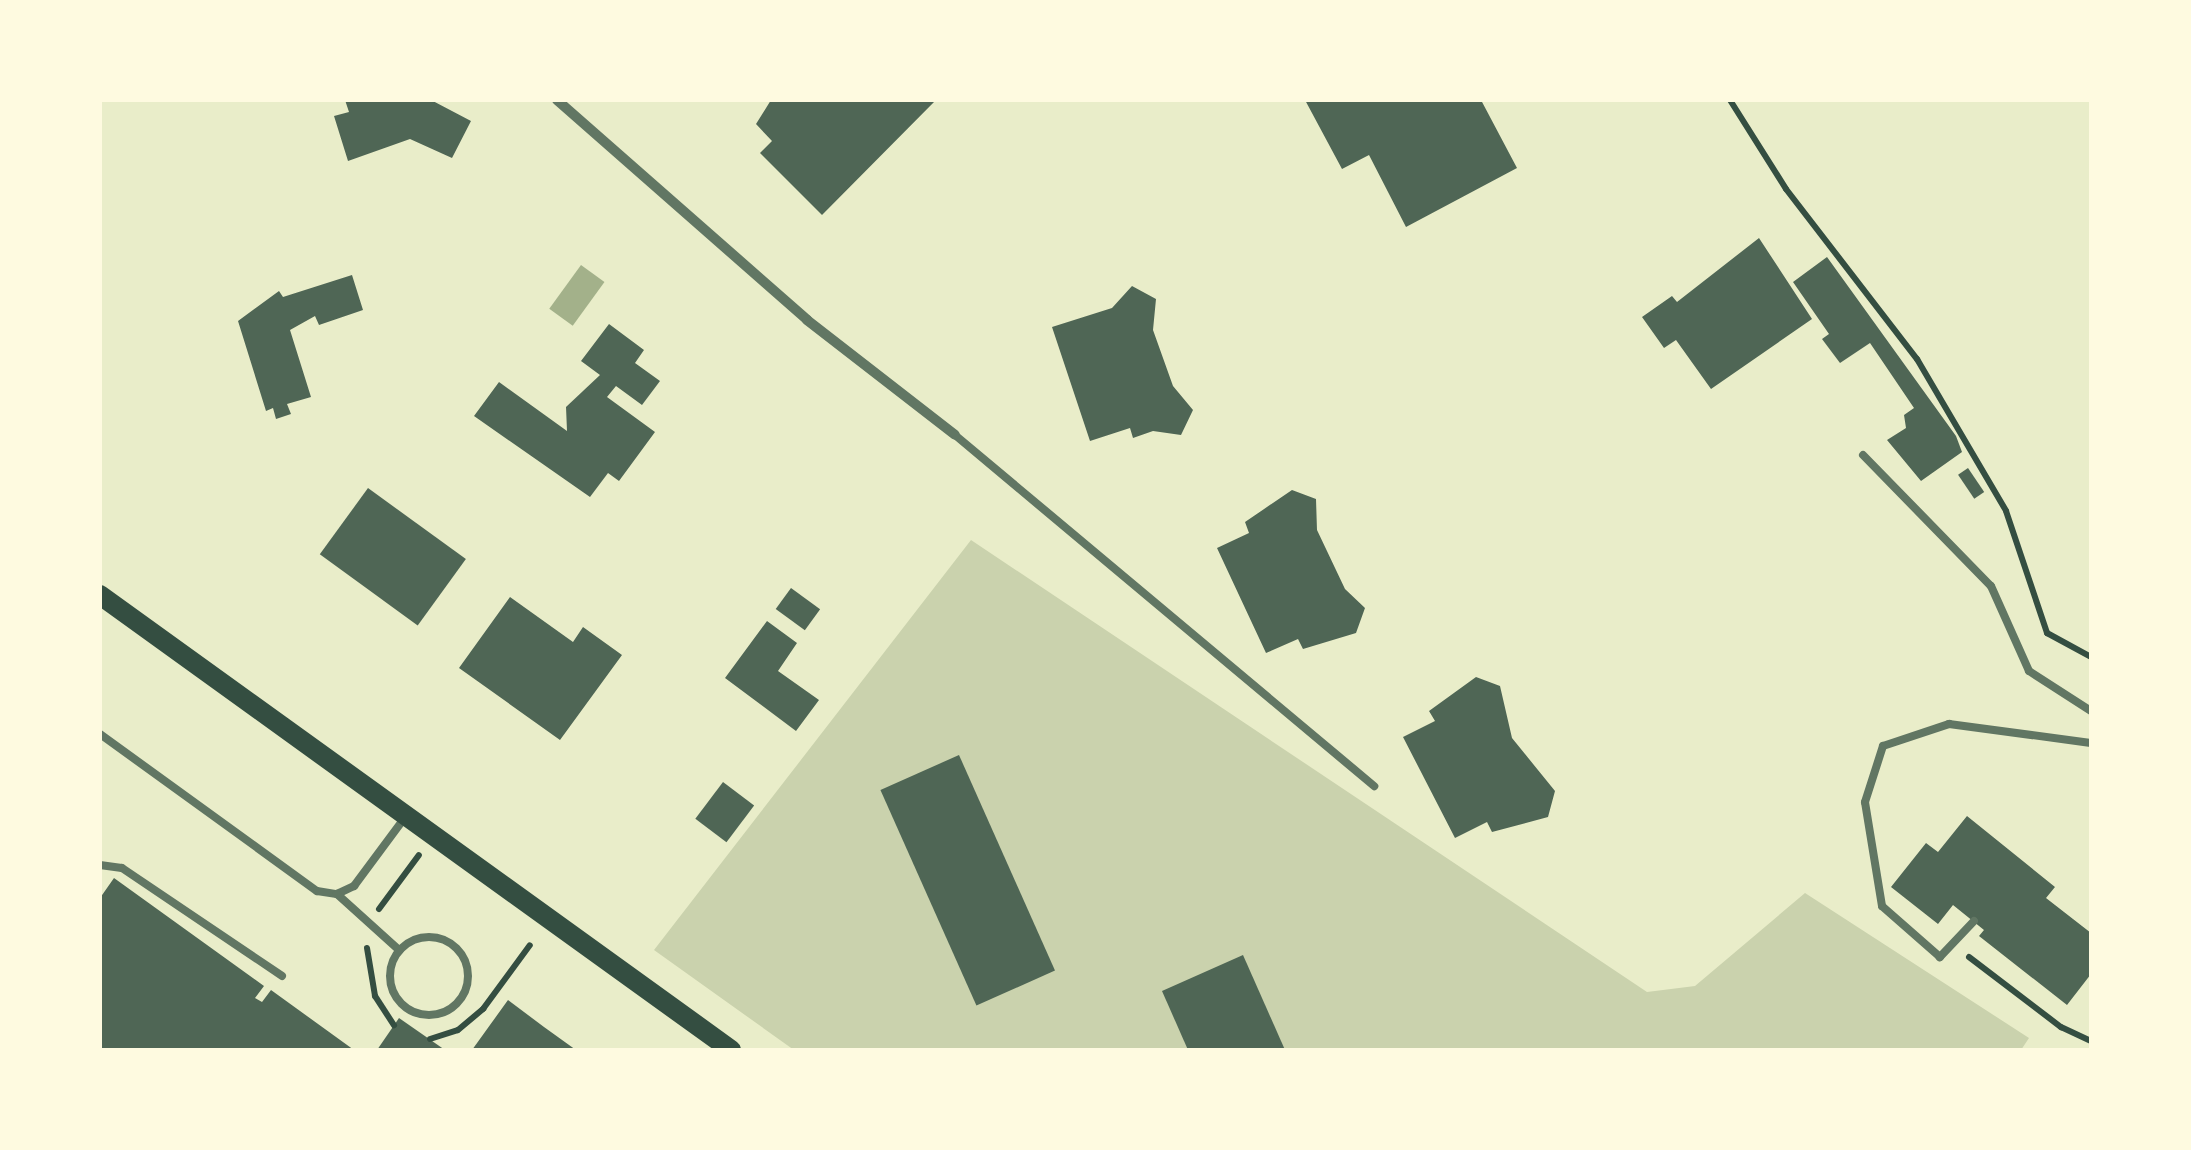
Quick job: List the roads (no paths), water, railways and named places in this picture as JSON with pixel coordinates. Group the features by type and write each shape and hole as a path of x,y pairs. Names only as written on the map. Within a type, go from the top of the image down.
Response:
{"main road":[{"path":"100,595 731,1050"}],"street":[{"path":"557,100 807,320 954,434"}],"lane":[{"path":"954,434 1374,786"},
{"path":"1863,455 1991,586 2030,671 2091,711"},
{"path":"1974,921 1940,957 1882,906 1865,802 1883,746 1948,724 2091,743"},
{"path":"100,734 317,891 337,894 399,950"},
{"path":"337,894 354,886 406,816"},
{"path":"100,866 122,868 282,976"},
{"path":"414,940 448,941 468,969 458,1002 444,1012 410,1010 390,983 399,950 414,940"}]}
